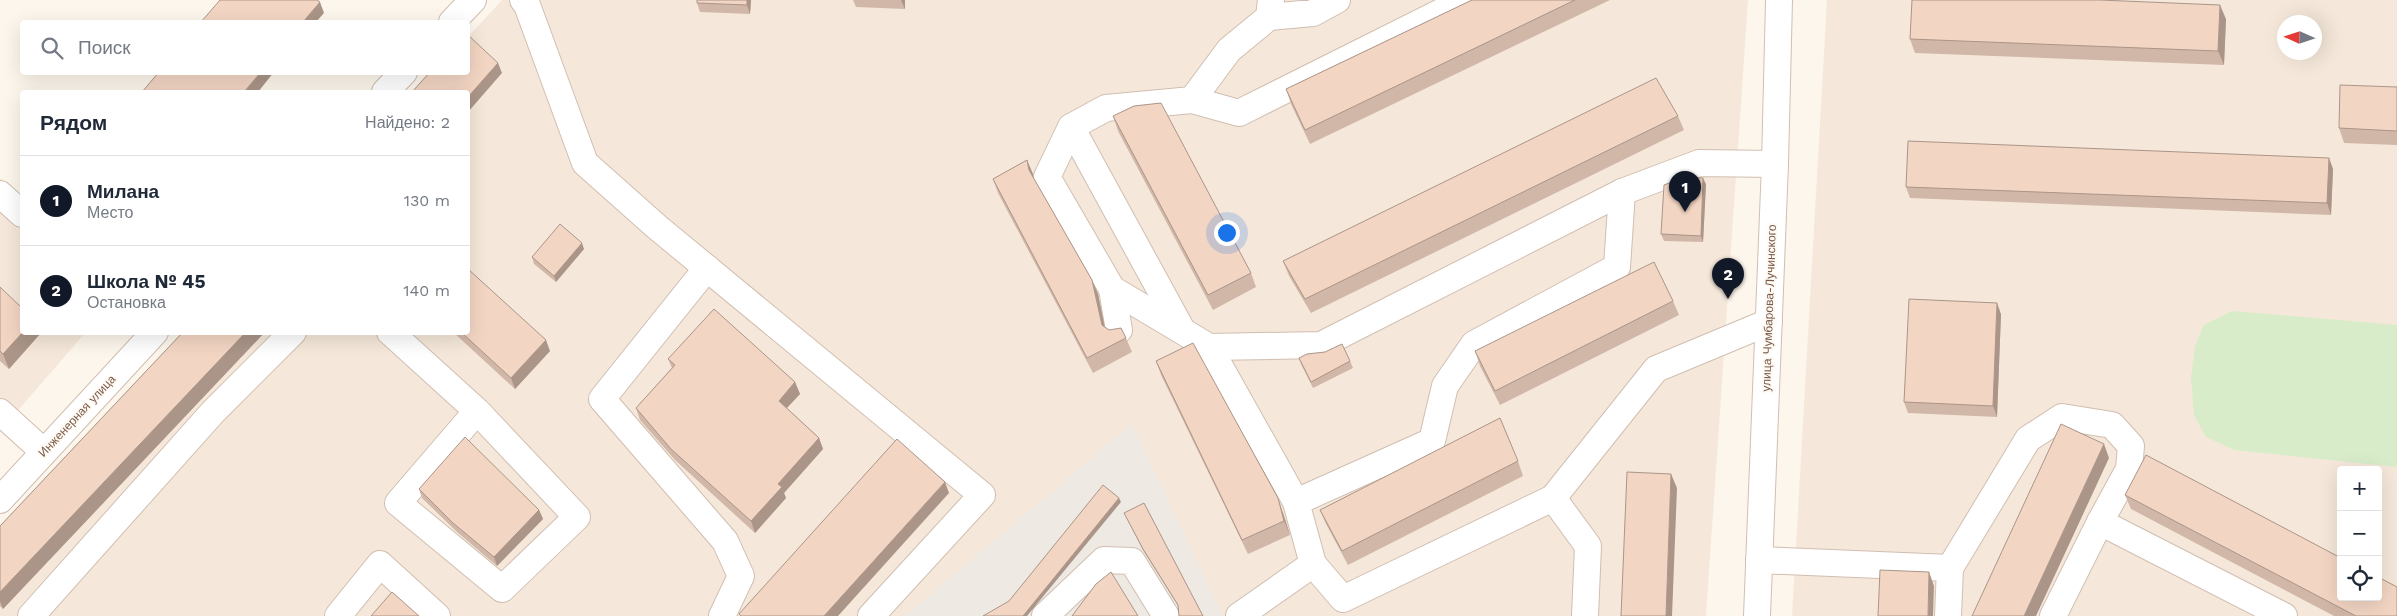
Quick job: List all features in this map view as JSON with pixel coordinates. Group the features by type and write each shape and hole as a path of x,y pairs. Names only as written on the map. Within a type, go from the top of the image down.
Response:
{"street":[{"path":"454,20 473,0"},
{"path":"523,0 527,5 585,163 706,268 982,495 871,616"},
{"path":"1192,100 1229,50 1270,8 1313,12 1337,0"},
{"path":"1119,330 1112,288 1048,177 1071,127 1106,108 1192,100 1238,114 1465,0"},
{"name":"улица Чумбарова-Лучинского","path":"1757,616 1775,164 1779,0"},
{"path":"387,90 401,75"},
{"path":"1071,127 1183,331"},
{"path":"1209,347 1321,345 1622,192 1699,163 1775,164"},
{"path":"1296,502 1432,441 1445,386 1474,344 1617,267 1622,192"},
{"path":"0,194 20,212"},
{"path":"706,268 602,399 725,541 741,576 722,616"},
{"path":"1112,288 1209,347 1296,502 1313,564 1343,599 1552,498 1656,369 1769,322"},
{"name":"Инженерная улица","path":"0,500 152,335"},
{"path":"31,616 213,412 291,335"},
{"path":"393,335 477,411 577,516 502,589 398,503 477,411"},
{"path":"0,412 44,452"},
{"path":"1948,616 1950,568 2028,439 2062,417 2112,425 2132,446 2129,469 2053,616"},
{"path":"1552,498 1588,546 1585,616"},
{"path":"2100,522 2284,616"},
{"path":"1045,616 1104,560 1132,561 1166,616"},
{"path":"1760,560 1950,568"},
{"path":"338,616 380,564 437,616"},
{"path":"1239,616 1313,564"}],"shaded area":[{"path":"502,0 1748,0 1706,616 0,616 0,543 193,335 470,335 470,90 468,90 468,75 470,75 470,35"},
{"path":"1827,0 2397,0 2397,616 1792,616"},
{"path":"0,178 20,196 20,335 83,335 0,431"},
{"path":"1132,424 1223,616 905,616"}],"green space":[{"path":"2232,311 2397,325 2397,467 2234,450 2206,437 2194,415 2191,377 2195,346 2204,325"}],"building":[{"path":"220,0 317,0 320,2 305,20 203,20"},
{"path":"697,0 747,0 747,5 697,3"},
{"path":"1472,0 1575,0 1305,130 1286,89"},
{"path":"1912,0 2100,0 2220,5 2218,51 1910,39"},
{"path":"470,37 498,63 470,95 470,90 414,90 427,75 470,75"},
{"path":"156,75 258,75 246,90 144,90"},
{"path":"1656,78 1678,116 1305,299 1283,261"},
{"path":"2340,85 2397,87 2397,131 2339,128"},
{"path":"1161,103 1251,273 1208,295 1113,116 1134,106"},
{"path":"1908,141 2329,158 2327,203 1906,187"},
{"path":"1027,160 1029,170 1092,280 1102,325 1109,330 1121,328 1126,338 1087,358 993,179"},
{"path":"1685,177 1703,178 1701,236 1661,234 1664,185"},
{"path":"560,224 582,243 554,276 532,257"},
{"path":"1654,262 1673,301 1495,391 1475,351"},
{"path":"470,271 546,340 511,378 464,335 470,335"},
{"path":"0,287 20,306 20,335 3,354 0,351"},
{"path":"1909,299 1997,303 1993,406 1904,402"},
{"path":"714,309 795,382 779,401 819,438 778,484 782,487 751,521 671,449 636,408 675,365 668,359"},
{"path":"180,335 243,335 0,592 0,526"},
{"path":"1193,343 1278,498 1284,521 1242,540 1156,361"},
{"path":"1342,344 1350,361 1311,382 1299,358 1307,354 1325,352"},
{"path":"1500,418 1518,461 1342,551 1320,510"},
{"path":"2061,424 2104,444 2024,616 1972,616"},
{"path":"465,437 539,510 494,557 453,523 419,489"},
{"path":"897,439 945,482 824,616 741,616 739,614"},
{"path":"2146,455 2337,556 2337,601 2382,601 2382,579 2397,587 2397,616 2356,616 2125,495"},
{"path":"1627,472 1671,474 1666,616 1621,616"},
{"path":"1103,485 1119,498 1023,616 983,616 1009,601"},
{"path":"1144,503 1203,616 1179,616 1178,605 1143,549 1124,513"},
{"path":"1880,570 1929,572 1928,616 1878,616"},
{"path":"1111,572 1138,616 1072,616 1096,584"},
{"path":"392,592 419,616 371,616"}],"place":[{"name":"Милана","path":"1685,212"},
{"name":"Школа № 45","path":"1728,299"}]}
